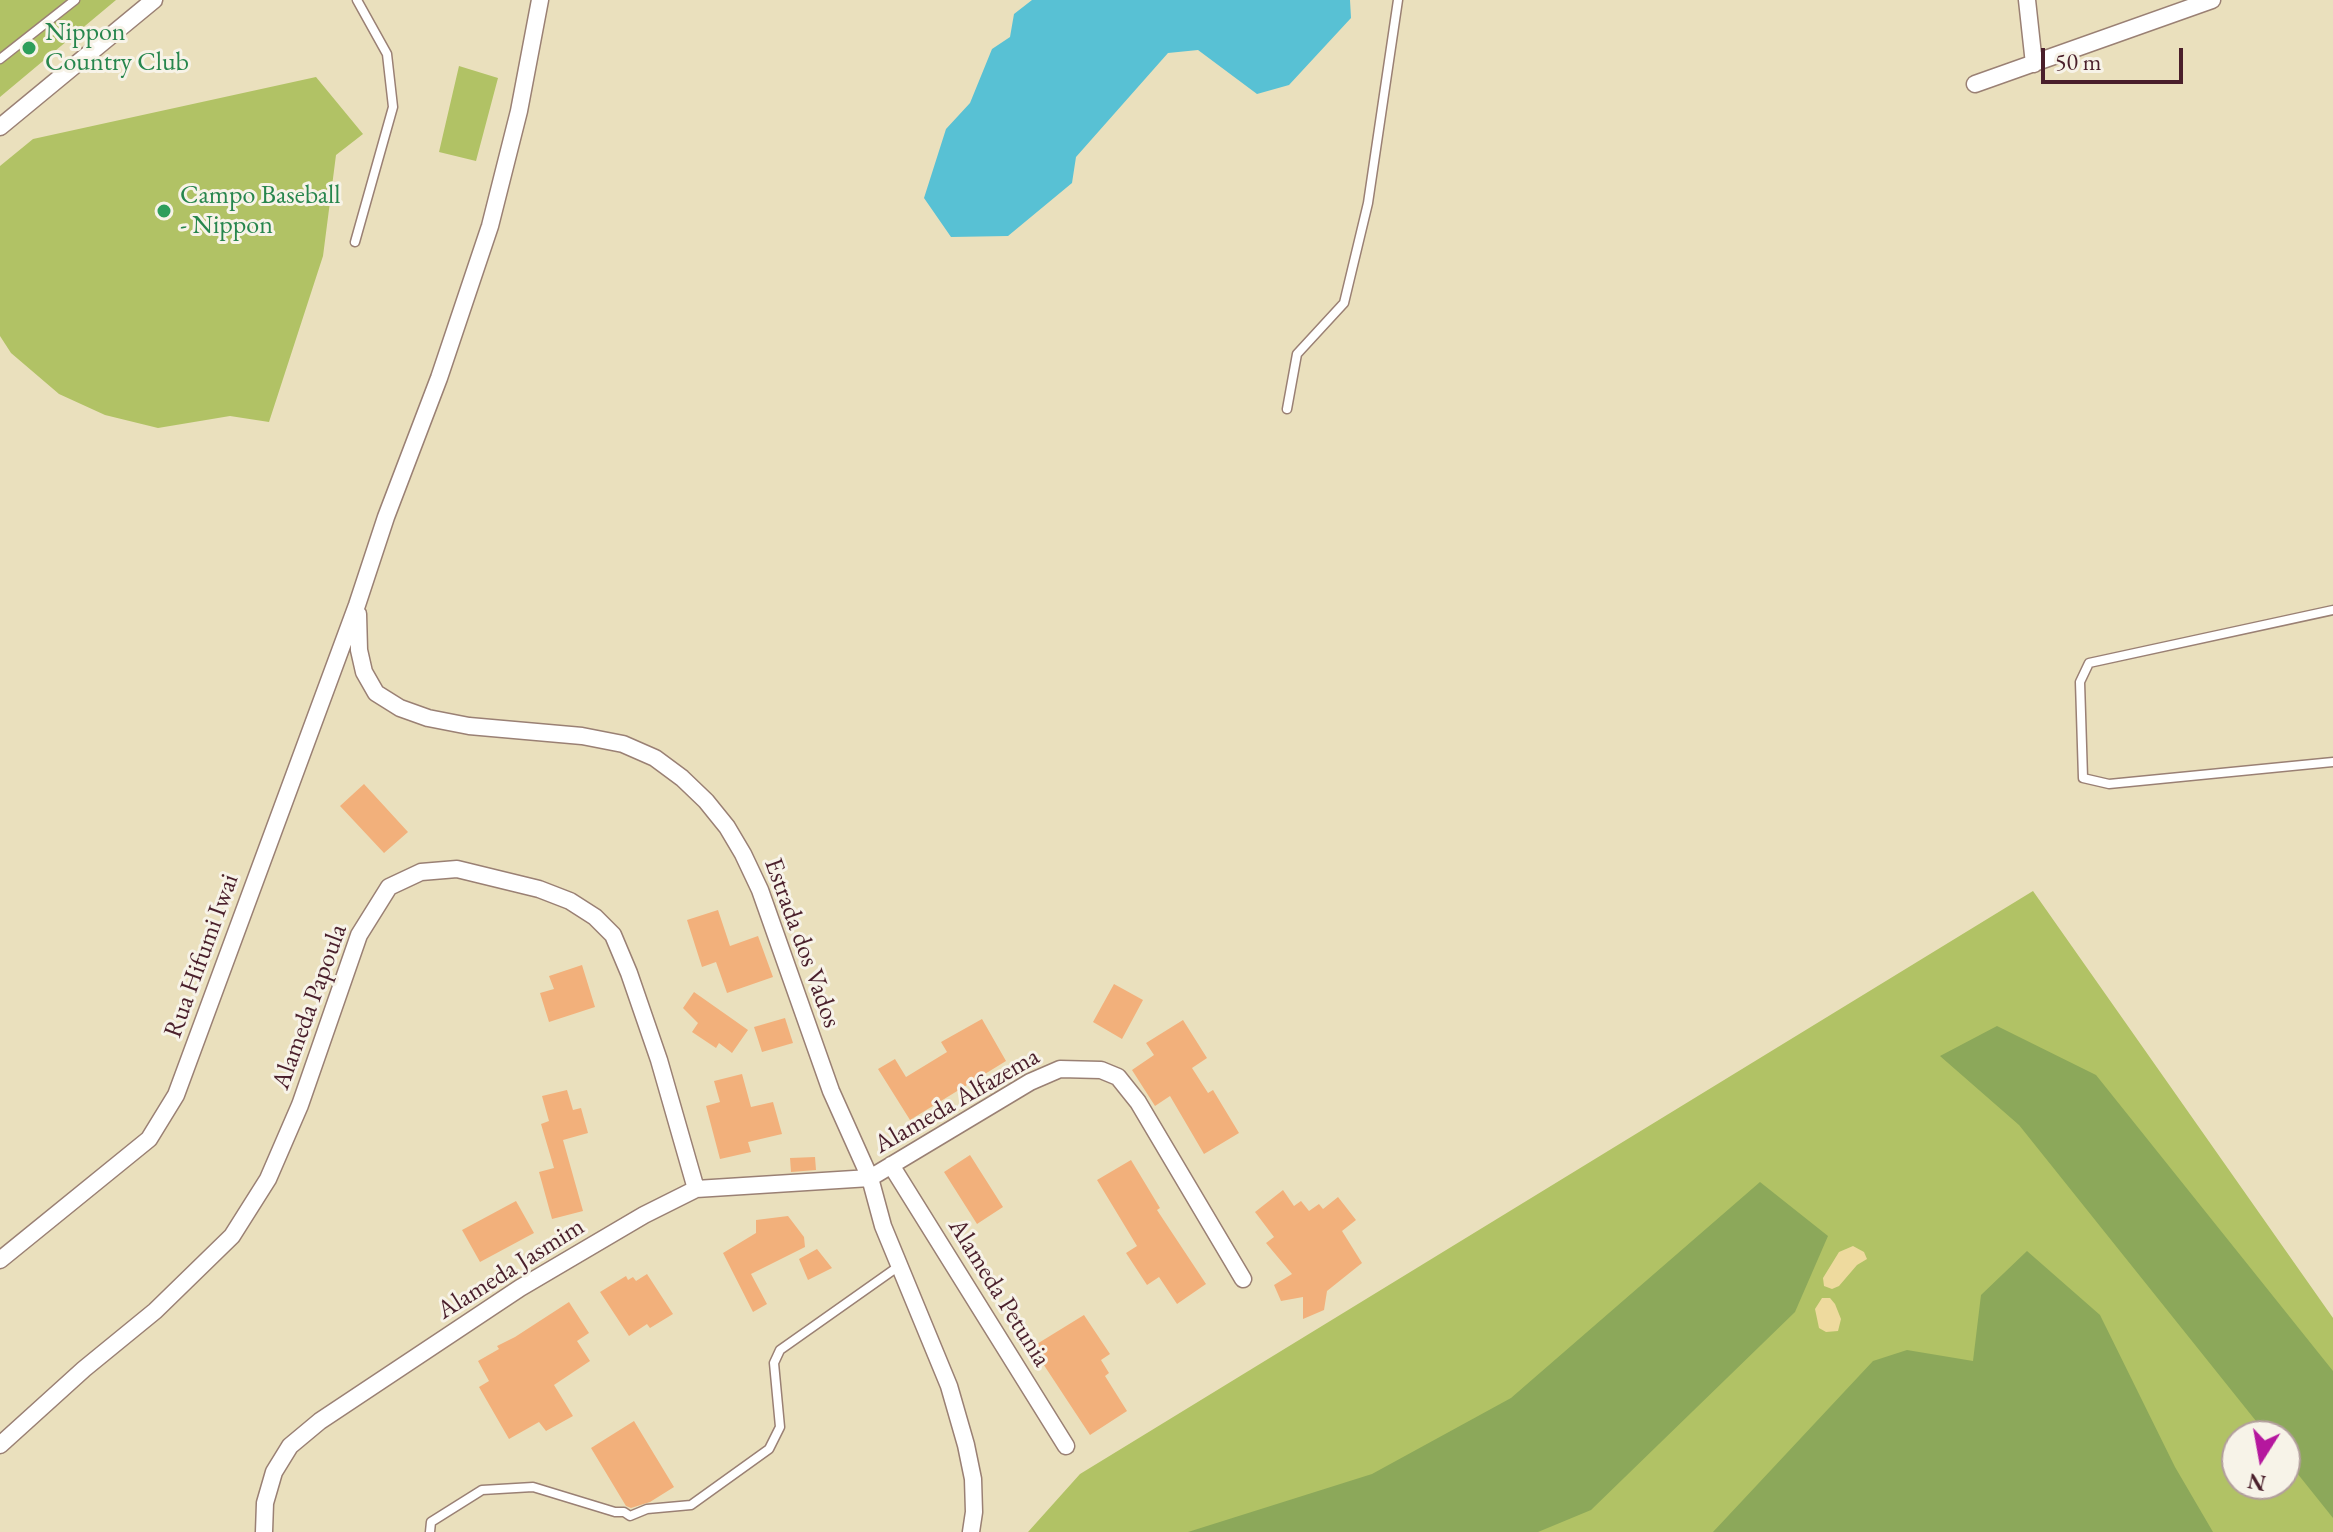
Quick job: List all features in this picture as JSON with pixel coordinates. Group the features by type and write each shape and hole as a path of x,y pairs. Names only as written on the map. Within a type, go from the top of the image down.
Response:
{"street":[{"path":"0,127 154,0"},
{"name":"Rua Hifumi Iwai","path":"0,1260 149,1139 176,1095 357,605 490,226 519,111 540,0"},
{"path":"2027,0 2034,64"},
{"path":"1975,84 2212,0"},
{"name":"Estrada dos Vados","path":"357,605 359,650 364,672 376,693 400,708 428,718 469,726 582,736 623,744 655,758 682,778 727,827 760,890 831,1091 870,1178 883,1226 949,1386 973,1479 971,1532"},
{"name":"Alameda Papoula","path":"0,1445 84,1369 155,1311 232,1236 268,1179 300,1105 359,935 389,887 421,872 457,869 539,889 570,901 595,917 613,935 659,1060 696,1189"},
{"name":"Alameda Alfazema","path":"870,1178 1030,1082 1060,1069 1101,1070 1118,1077 1138,1102 1243,1279"},
{"name":"Alameda Petunia","path":"891,1165 1066,1446"},
{"name":"Alameda Jasmim","path":"264,1532 265,1503 274,1472 290,1446 320,1421 520,1288 644,1215 696,1189 870,1178"}],"lane":[{"path":"0,59 75,0"},
{"path":"355,242 393,107 387,54 357,0"},
{"path":"1287,409 1297,354 1344,303 1368,203 1398,0"},
{"path":"2333,610 2089,663 2080,682 2083,778 2109,784 2333,762"},
{"path":"430,1532 431,1522 482,1490 533,1487 630,1516 647,1509 691,1505 769,1449 780,1427 774,1363 780,1350 899,1266"}],"green space":[{"name":"Nippon Country Club","path":"0,0 116,0 0,97"},
{"path":"459,66 498,78 476,161 439,152"},
{"name":"Campo Baseball - Nippon","path":"316,77 363,134 336,155 323,256 269,422 230,416 158,428 105,415 59,394 11,353 0,336 0,166 33,139"},
{"path":"2033,891 2333,1318 2333,1532 1028,1532 1080,1474"},
{"path":"1997,1026 2096,1075 2333,1371 2333,1518 2301,1478 2301,1420 2255,1420 2019,1125 1940,1056"},
{"path":"1760,1182 1828,1236 1795,1312 1591,1510 1538,1532 1188,1532 1372,1474 1511,1398"},
{"path":"2027,1251 2100,1315 2175,1467 2213,1532 1713,1532 1873,1361 1907,1350 1973,1361 1981,1295"}],"sand":[{"path":"1853,1246 1864,1252 1867,1259 1857,1265 1839,1286 1832,1289 1824,1286 1823,1278 1839,1252"},
{"path":"1822,1298 1830,1298 1835,1304 1841,1319 1838,1331 1826,1332 1819,1328 1815,1309"}],"water":[{"path":"1032,0 1350,0 1351,18 1289,85 1257,94 1198,50 1168,53 1076,157 1072,183 1008,236 951,237 924,198 946,129 970,103 992,49 1010,37 1014,14"}],"building":[{"path":"364,784 408,832 384,853 340,806"},
{"path":"718,910 730,946 758,936 773,977 727,993 716,962 702,967 687,920"},
{"path":"582,965 595,1007 549,1022 540,993 554,989 549,976"},
{"path":"1114,984 1143,1000 1122,1039 1093,1022"},
{"path":"694,992 748,1030 732,1053 719,1043 716,1048 692,1032 698,1023 683,1008"},
{"path":"785,1018 793,1043 762,1052 754,1027"},
{"path":"982,1019 1006,1061 910,1120 878,1069 895,1059 906,1077 947,1052 941,1042"},
{"path":"1183,1020 1207,1058 1192,1068 1208,1093 1213,1090 1239,1133 1204,1154 1170,1096 1155,1106 1132,1070 1154,1055 1146,1043"},
{"path":"742,1074 751,1107 773,1102 782,1134 748,1142 751,1152 720,1159 706,1106 720,1102 714,1081"},
{"path":"567,1090 573,1110 581,1108 588,1133 563,1140 583,1211 552,1219 539,1172 554,1168 541,1124 549,1121 542,1096"},
{"path":"970,1155 1003,1207 977,1224 944,1172"},
{"path":"815,1157 816,1170 791,1172 790,1158"},
{"path":"1131,1160 1160,1208 1157,1210 1206,1284 1177,1304 1159,1277 1147,1285 1126,1253 1137,1246 1097,1180"},
{"path":"1283,1190 1294,1206 1301,1201 1309,1211 1319,1204 1323,1209 1338,1197 1356,1220 1342,1231 1362,1263 1327,1291 1324,1310 1303,1319 1303,1297 1281,1301 1274,1285 1292,1274 1266,1243 1274,1237 1255,1212"},
{"path":"516,1201 534,1233 480,1262 462,1230"},
{"path":"788,1216 804,1237 805,1247 751,1274 767,1304 753,1312 723,1253 756,1233 756,1220"},
{"path":"817,1249 832,1268 808,1280 799,1259"},
{"path":"647,1274 673,1314 650,1328 647,1324 629,1336 600,1292 626,1276 628,1280 633,1277 636,1281"},
{"path":"569,1302 589,1333 577,1341 590,1361 554,1385 573,1416 546,1431 539,1422 509,1439 479,1387 489,1381 478,1361"},
{"path":"1084,1315 1110,1354 1101,1360 1109,1373 1105,1376 1127,1411 1090,1435 1032,1347"},
{"path":"634,1421 674,1487 650,1502 631,1508 626,1506 591,1448"}],"place":[{"name":"Nippon Country Club","path":"29,48"},
{"name":"Campo Baseball - Nippon","path":"164,211"}]}
